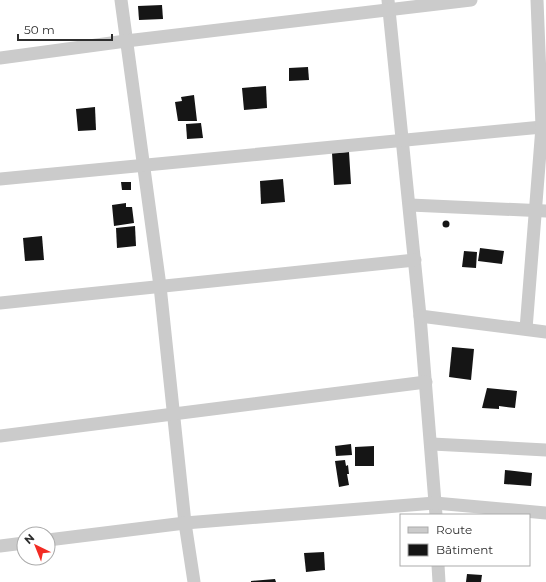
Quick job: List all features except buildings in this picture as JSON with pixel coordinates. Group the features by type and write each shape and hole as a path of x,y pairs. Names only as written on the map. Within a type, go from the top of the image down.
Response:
{"street":[{"path":"121,0 160,286 185,523 194,582"},
{"path":"0,58 388,5 471,0"},
{"path":"526,330 541,211 542,127 537,0"},
{"path":"388,5 410,205 432,444 435,509"},
{"path":"0,179 143,164 542,127"},
{"path":"410,205 541,211"},
{"path":"0,303 415,260"},
{"path":"420,316 546,332"},
{"path":"0,436 426,382"},
{"path":"432,444 546,450"},
{"path":"56,539 185,523 435,509 546,513"},
{"path":"0,546 16,544"},
{"path":"438,566 439,582"}]}
